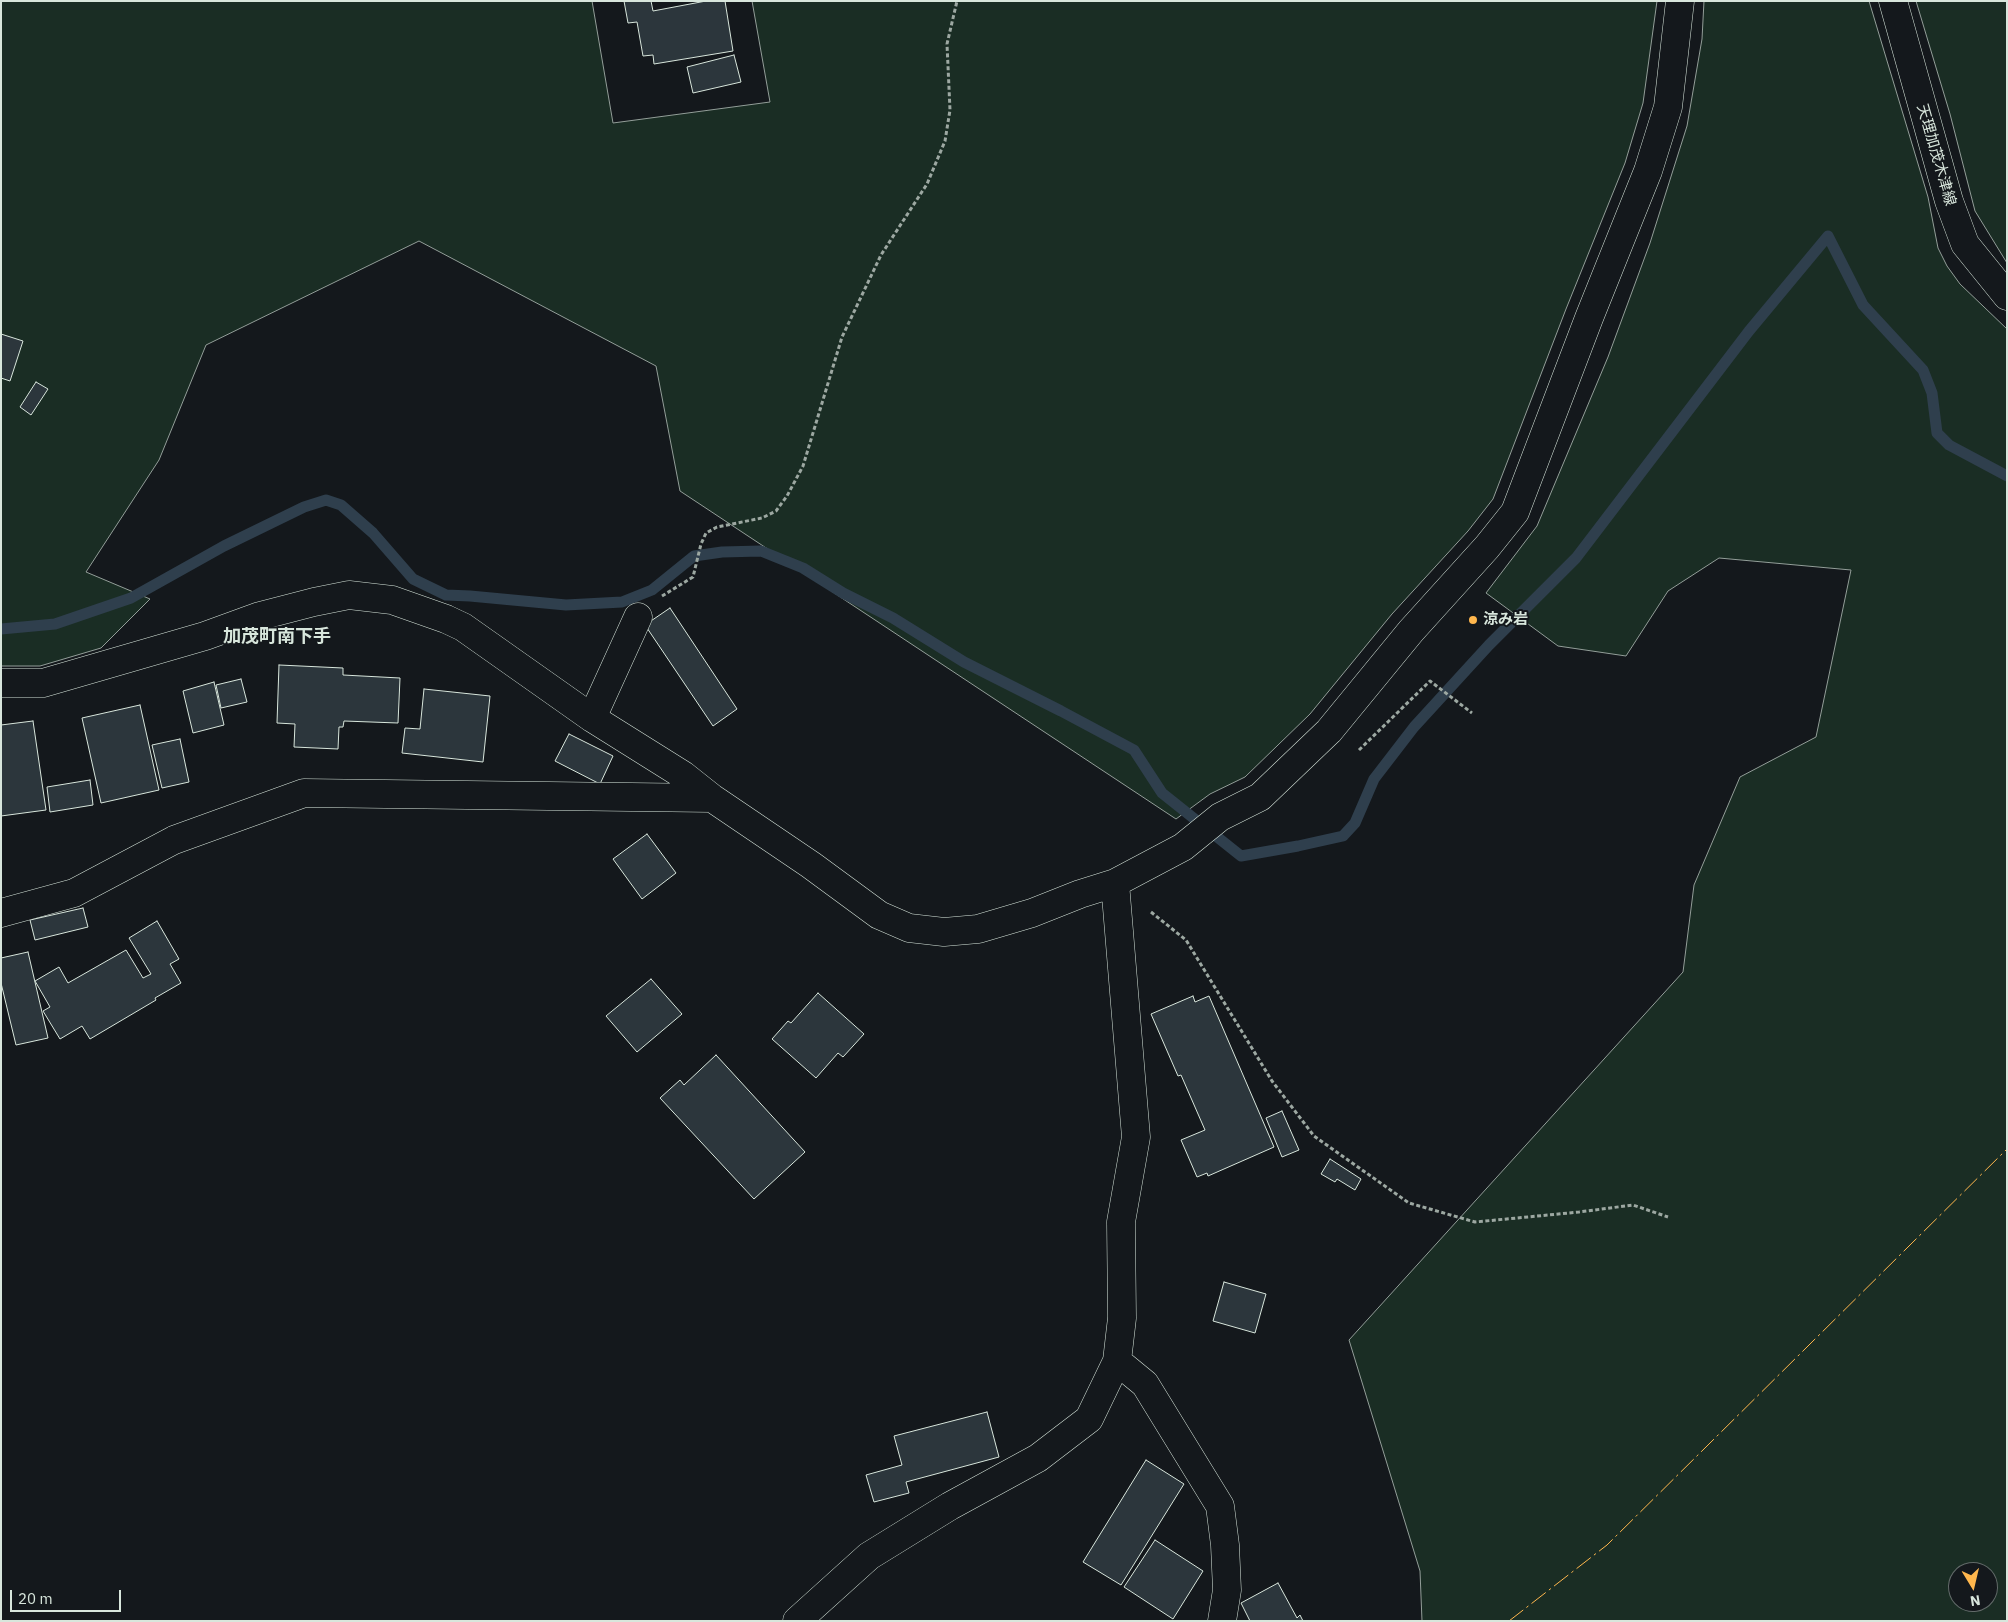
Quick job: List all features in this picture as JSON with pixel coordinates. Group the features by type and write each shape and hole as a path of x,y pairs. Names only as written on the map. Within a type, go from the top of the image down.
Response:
{"street":[{"path":"1,683 43,683 205,636 260,616 349,595 392,600 463,627 592,718 683,776 879,915 909,928 944,932 978,929 1032,913 1080,894 1115,883 1183,847 1220,817 1260,797 1329,732 1411,631 1487,547 1515,512 1648,171 1668,108 1680,1"},
{"name":"天理加茂木津線","path":"1893,1 1949,201 1965,244 2007,296"},
{"path":"592,718 633,624 638,617"},
{"path":"1,913 74,893 174,840 304,794 712,798"},
{"path":"797,1621 869,1556 950,1506 1038,1458 1089,1419 1117,1361 1122,1318 1121,1222 1136,1137 1115,883"},
{"path":"1117,1361 1145,1384 1220,1506 1226,1590 1222,1621"}],"path":[{"path":"638,617 648,604 692,577 706,533 717,527 762,518 776,511 787,496 803,466 842,337 881,255 927,184 945,141 950,110 947,44 957,1"},
{"path":"1435,685 1472,713"},
{"path":"1115,883 1186,940 1272,1081 1314,1136 1409,1203 1476,1222 1633,1205 1668,1217"}],"green space":[{"path":"1,1 592,1 613,123 770,102 752,1 1657,1 1643,103 1625,163 1566,309 1493,499 1468,531 1392,614 1310,714 1245,777 1210,794 1176,819 680,491 656,366 419,241 206,345 159,460 86,572 150,599 101,648 40,666 1,666"},
{"path":"1704,1 1869,1 1928,197 1938,248 1947,266 1960,284 2007,329 2007,1621 1422,1621 1420,1571 1349,1340 1683,972 1694,885 1740,777 1816,737 1851,570 1719,558 1668,591 1626,656 1558,646 1486,593 1537,526 1608,357 1650,243 1687,126 1702,39"},
{"path":"1916,1 2007,1 2007,263 1975,211 1950,114"}],"building":[{"path":"624,1 651,1 653,11 706,1 725,1 733,51 654,64 653,55 643,56 637,22 628,23"},
{"path":"734,55 741,82 693,93 687,67"},
{"path":"1,334 23,341 10,381 1,378"},
{"path":"36,382 48,389 31,415 20,407"},
{"path":"670,608 737,709 713,726 645,625"},
{"path":"279,665 343,668 343,675 400,678 398,723 344,721 343,727 339,727 338,749 294,747 295,724 277,723"},
{"path":"241,679 247,702 221,708 216,685"},
{"path":"214,682 224,725 193,733 183,691"},
{"path":"424,689 490,696 483,762 402,753 405,728 420,729"},
{"path":"140,705 159,790 101,803 82,718"},
{"path":"33,721 46,810 1,816 1,725"},
{"path":"569,734 613,756 600,784 555,761"},
{"path":"180,739 189,782 162,788 152,745"},
{"path":"90,780 93,805 50,812 47,787"},
{"path":"647,834 676,873 642,899 613,859"},
{"path":"83,908 88,927 35,940 30,920"},
{"path":"157,921 179,959 170,964 181,983 90,1039 82,1026 60,1039 43,1011 50,1007 35,981 59,967 68,983 126,950 143,978 151,974 129,938"},
{"path":"28,952 48,1038 16,1045 1,983 1,958"},
{"path":"651,979 682,1014 637,1052 606,1016"},
{"path":"818,993 864,1034 843,1057 838,1053 816,1078 772,1039 788,1021 791,1023"},
{"path":"1193,996 1195,1002 1209,996 1274,1147 1208,1176 1207,1173 1197,1177 1181,1140 1205,1130 1181,1075 1178,1076 1151,1014"},
{"path":"716,1055 805,1152 754,1199 660,1098 680,1080 684,1085"},
{"path":"1282,1111 1299,1150 1282,1157 1266,1118"},
{"path":"1330,1159 1361,1179 1355,1190 1337,1179 1335,1182 1321,1174"},
{"path":"1224,1282 1266,1294 1255,1333 1213,1321"},
{"path":"987,1412 999,1457 906,1482 909,1493 874,1502 866,1475 902,1465 894,1436"},
{"path":"1146,1460 1184,1484 1121,1585 1083,1562"},
{"path":"1155,1540 1203,1571 1173,1619 1124,1587"},
{"path":"1278,1583 1297,1618 1300,1615 1303,1621 1250,1621 1241,1603"}],"waterway":[{"path":"1,629 55,624 131,598 224,546 304,507 326,500 341,505 373,533 413,579 446,595 566,605 622,602 652,590 694,556 722,552 761,551 803,568 843,593 893,618 964,662 1134,750 1162,793 1241,856 1343,836 1355,823 1374,779 1414,727 1489,645 1576,558 1749,331 1828,236 1863,305 1923,370 1932,393 1937,433 1949,445 2007,476"}],"power":[{"path":"1509,1621 1607,1545 2007,1149"}],"place":[{"name":"涼み岩","path":"1473,620"}],"district":[{"name":"加茂町南下手","path":"277,637"}]}
